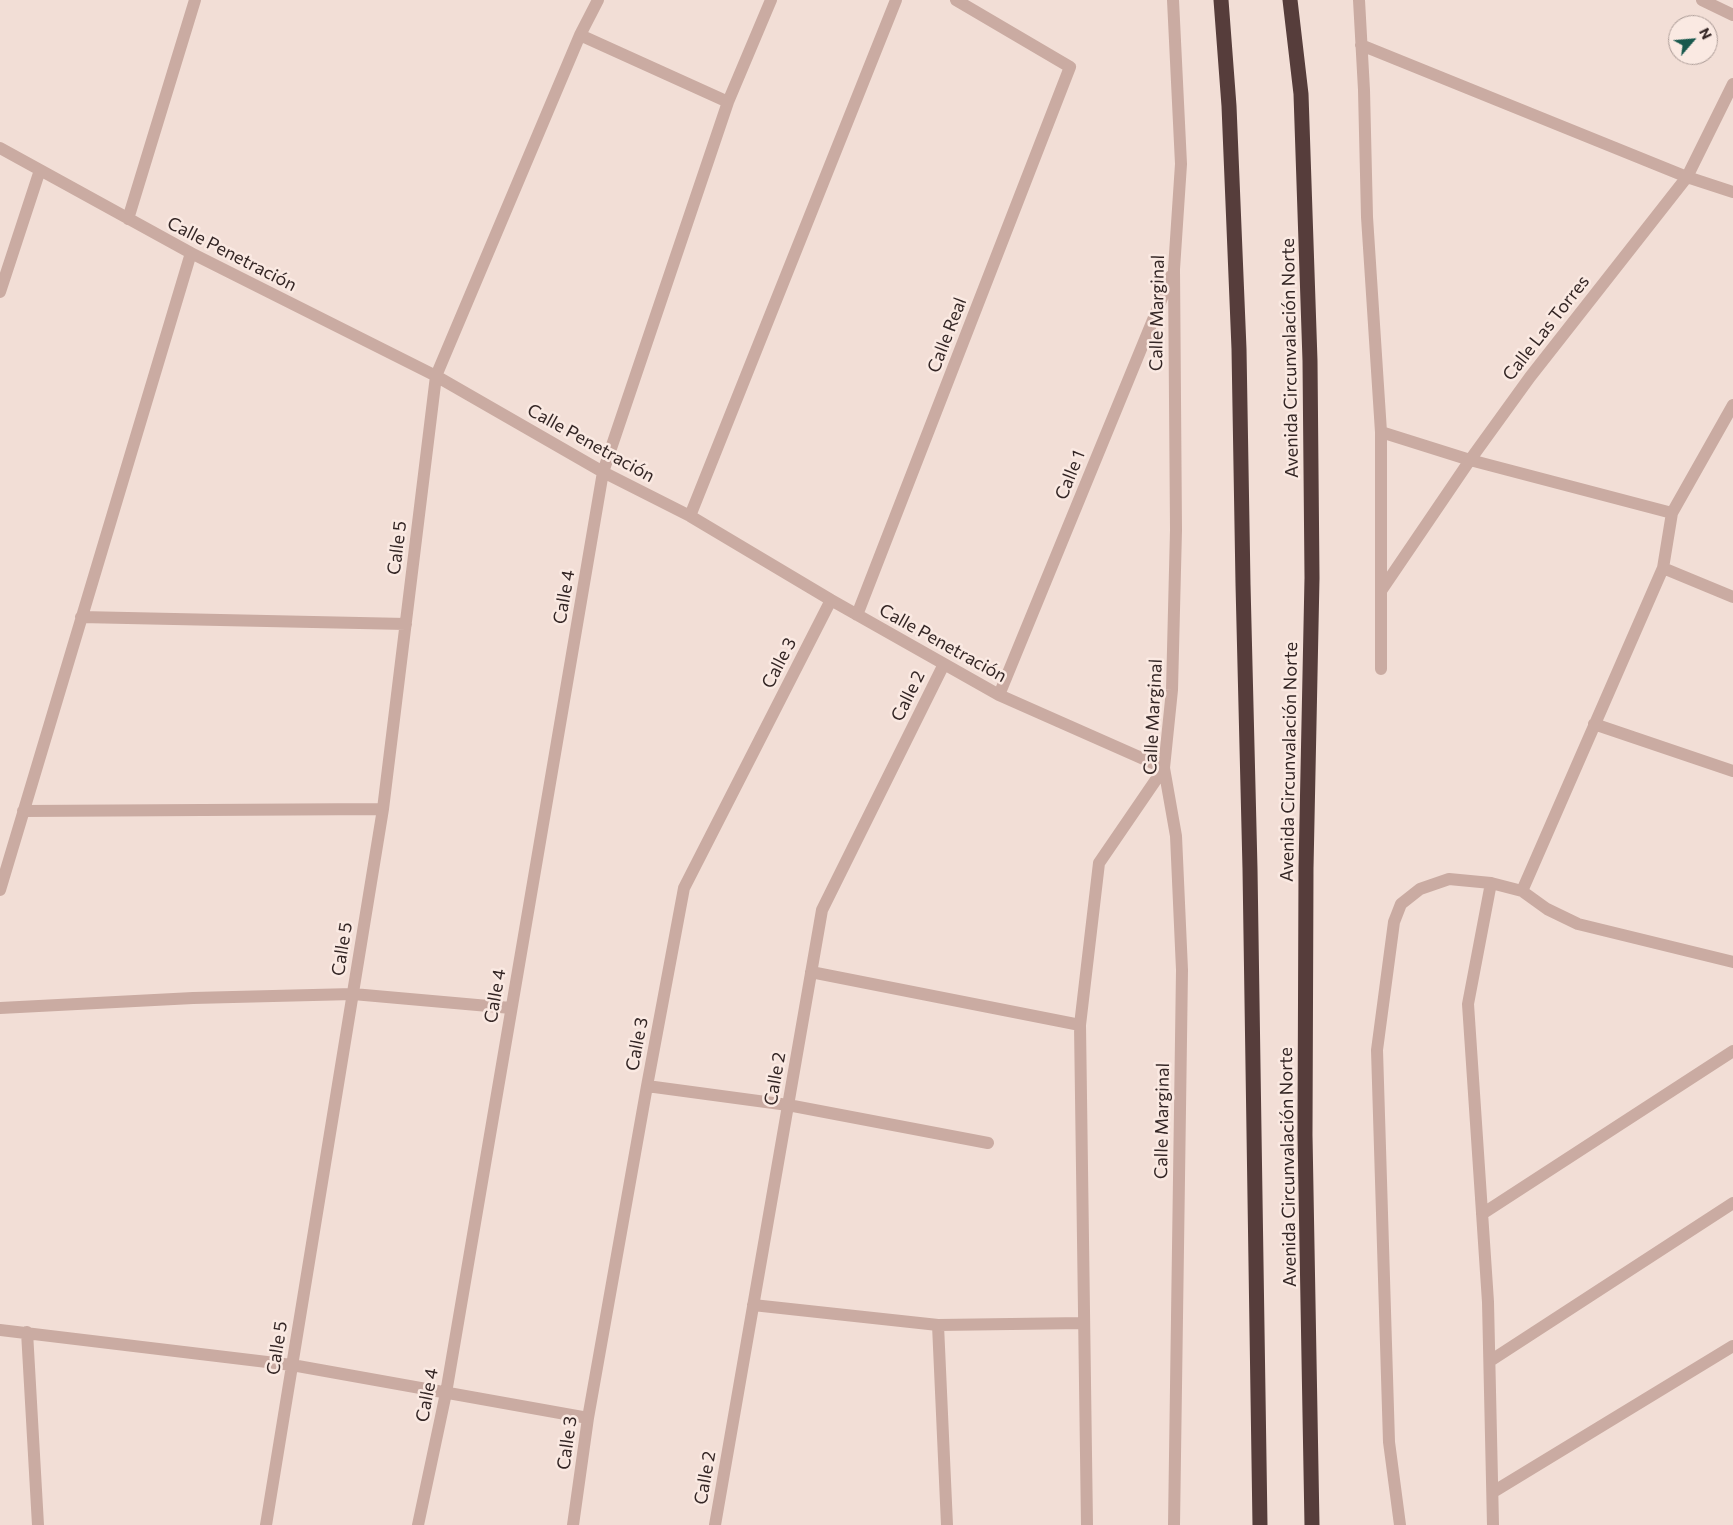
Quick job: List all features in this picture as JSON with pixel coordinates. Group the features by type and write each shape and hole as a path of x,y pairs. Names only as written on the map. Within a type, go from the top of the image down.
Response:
{"highway":[{"name":"Avenida Circunvalación Norte","path":"1222,0 1229,106 1239,348 1242,584 1250,869 1260,1525"},
{"name":"Avenida Circunvalación Norte","path":"1290,0 1301,94 1310,361 1312,578 1306,868 1306,1135 1312,1525"}],"street":[{"path":"128,219 195,0"},
{"name":"Calle 5","path":"266,1525 383,809 436,376 580,35 598,0"},
{"name":"Calle 4","path":"418,1525 446,1393 604,472 728,102 771,0"},
{"path":"690,516 896,0"},
{"name":"Calle Real","path":"857,615 1070,67 956,0"},
{"name":"Calle Marginal","path":"1173,0 1181,164 1174,269 1176,530 1172,690 1164,768 1176,836 1182,970 1174,1525"},
{"path":"1359,0 1367,217 1381,432 1381,670"},
{"path":"1702,0 1733,15"},
{"path":"580,35 728,102"},
{"path":"1361,45 1687,177 1733,192"},
{"name":"Calle Las Torres","path":"1381,591 1470,460 1530,377 1687,177 1733,84"},
{"name":"Calle Penetración","path":"0,148 191,254 436,376 604,472 690,516 831,600 999,695 1164,768"},
{"path":"0,292 40,170"},
{"path":"0,890 191,254"},
{"name":"Calle 1","path":"999,695 1174,269"},
{"path":"1522,891 1663,568 1672,513 1730,418 1733,405"},
{"path":"1381,432 1470,460 1672,513"},
{"path":"1663,568 1733,597"},
{"name":"Calle 3","path":"573,1525 588,1418 684,888 831,600"},
{"path":"81,617 406,624"},
{"name":"Calle 2","path":"715,1525 822,910 944,664"},
{"path":"1594,724 1733,771"},
{"path":"1087,1525 1080,1025 1099,863 1164,768"},
{"path":"23,811 383,809"},
{"path":"1400,1525 1389,1442 1376,1050 1394,922 1401,904 1420,889 1449,879 1491,884 1522,891 1547,909 1578,924 1733,962"},
{"path":"1491,884 1468,1004 1488,1302 1493,1525"},
{"path":"811,972 1080,1025"},
{"path":"0,1008 192,998 353,994 511,1008"},
{"path":"1482,1214 1733,1051"},
{"path":"647,1086 788,1105 988,1143"},
{"path":"1490,1361 1733,1203"},
{"path":"753,1305 938,1325 1084,1323"},
{"path":"938,1325 947,1525"},
{"path":"0,1330 292,1365 588,1418"},
{"path":"27,1332 38,1525"},
{"path":"1493,1492 1733,1346"}]}
